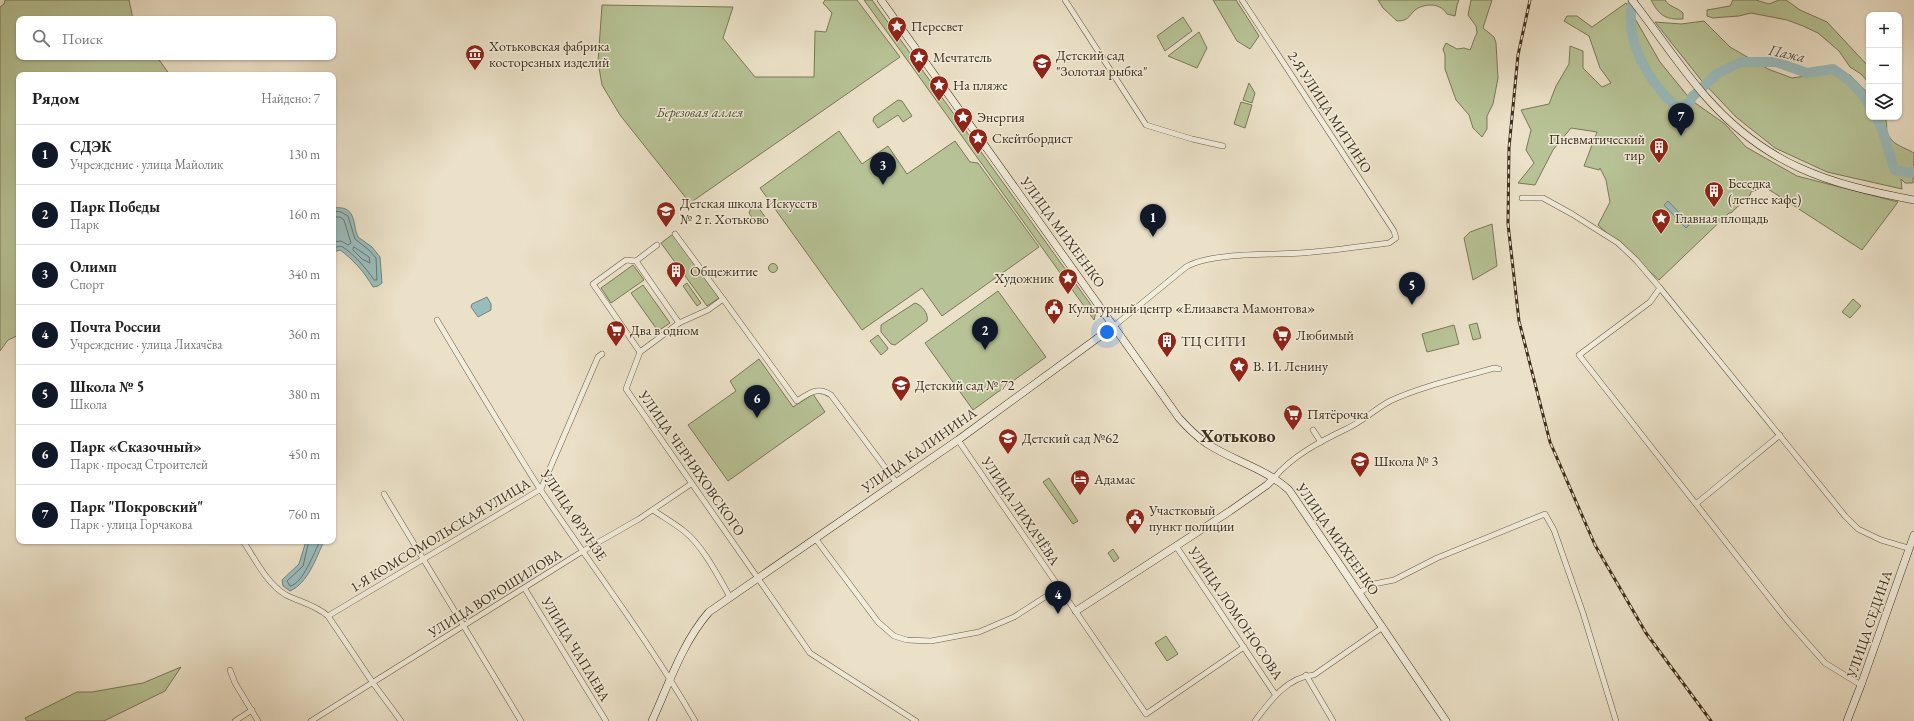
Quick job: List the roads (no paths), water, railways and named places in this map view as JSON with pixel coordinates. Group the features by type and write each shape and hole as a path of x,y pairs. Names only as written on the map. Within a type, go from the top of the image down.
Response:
{"street":[{"name":"УЛИЦА МИХЕЕНКО","path":"881,0 1179,418 1194,434 1213,447 1274,478 1289,490 1360,592 1446,721"},
{"path":"1065,0 1141,117 1149,126 1223,146"},
{"name":"2-Я УЛИЦА МИТИНО","path":"1114,326 1192,263 1229,257 1312,253 1389,242 1396,238 1390,226 1242,0"},
{"path":"1632,0 1706,97 1737,128 1753,141 1801,170 1840,183 1914,200"},
{"path":"1522,198 1543,198 1572,214 1618,243 1636,260 1660,288 1845,516 1858,529 1882,540 1908,548"},
{"path":"675,234 797,401 817,390 823,390 831,395 896,482"},
{"path":"657,245 636,261 626,260 593,284 640,352 679,323 708,310 723,299"},
{"path":"636,261 679,323"},
{"path":"1660,288 1650,302 1579,355 1787,620 1825,664 1861,685"},
{"name":"УЛИЦА ФРУНЗЕ","path":"437,320 541,489 622,605 671,679 695,721"},
{"name":"УЛИЦА КАЛИНИНА","path":"652,721 684,649 696,627 709,612 958,440 1114,326"},
{"name":"УЛИЦА ЧЕРНЯХОВСКОГО","path":"640,352 626,389 810,653 916,721"},
{"name":"1-Я КОМСОМОЛЬСКАЯ УЛИЦА","path":"328,616 541,489 598,357 602,354"},
{"path":"1076,611 1262,489 1282,469 1330,436 1348,429 1390,402 1410,393 1494,368 1499,369"},
{"path":"1313,430 1321,442"},
{"path":"1697,504 1780,435"},
{"name":"УЛИЦА ЛИХАЧЁВА","path":"958,440 1146,714 1244,647"},
{"name":"УЛИЦА ВОРОШИЛОВА","path":"311,721 464,627 583,551 653,510 692,484"},
{"path":"384,494 522,721"},
{"path":"653,510 685,532 696,544 718,576 730,597"},
{"path":"1360,592 1374,584 1394,580 1437,558 1545,514 1554,530 1583,612 1616,721"},
{"name":"УЛИЦА СЕДИНА","path":"1847,721 1861,685 1908,548 1914,535"},
{"path":"815,538 878,622 894,636 907,640 931,641 979,632 1014,617 1059,588"},
{"path":"245,544 260,567 276,587 286,594 320,610 328,616 372,683 401,721"},
{"name":"УЛИЦА ЛОМОНОСОВА","path":"1176,546 1276,694"},
{"name":"УЛИЦА ЧАПАЕВА","path":"525,588 606,721"},
{"path":"1255,721 1276,694 1290,683 1306,675 1314,674 1383,627"},
{"path":"230,670 235,683 258,721"},
{"path":"1306,675 1333,721"},
{"path":"235,721 252,710"}],"water":[{"path":"1668,201 1690,224 1686,228 1664,205"},
{"path":"336,208 346,209 350,212 358,237 372,247 380,257 382,283 373,287 350,258 340,250 336,251"},
{"path":"487,297 491,304 491,310 478,317 471,307 472,304"},
{"path":"305,544 323,544 307,576 290,591 283,586 282,580 299,564"}],"waterway":[{"name":"Пажа","path":"1633,0 1631,15 1632,30 1640,59 1656,85 1676,107 1680,108 1690,102 1692,97 1718,73 1741,62 1776,62 1807,73 1833,69 1853,85 1866,100"},
{"name":"Пажа","path":"1878,120 1882,129 1895,170 1909,173 1914,171"}],"railway":[{"path":"1530,0 1518,55 1509,148 1508,224 1519,321 1550,442 1595,545 1646,633 1711,721"}],"place":[{"name":"Пересвет","path":"897,43"},
{"name":"Хотьковская фабрика косторезных изделий","path":"475,71"},
{"name":"Мечтатель","path":"919,74"},
{"name":"Детский сад \"Золотая рыбка\"","path":"1042,80"},
{"name":"На пляже","path":"939,102"},
{"name":"Энергия","path":"963,134"},
{"name":"Парк \"Покровский\"","path":"1681,136"},
{"name":"Скейтбордист","path":"978,155"},
{"name":"Пневматический тир","path":"1659,164"},
{"name":"Олимп","path":"883,185"},
{"name":"Беседка (летнее кафе)","path":"1714,208"},
{"name":"Детская школа Искусств № 2 г. Хотьково","path":"666,228"},
{"name":"Главная площадь","path":"1661,235"},
{"name":"СДЭК","path":"1153,237"},
{"name":"Общежитие","path":"676,288"},
{"name":"Художник","path":"1068,295"},
{"name":"Школа № 5","path":"1412,305"},
{"name":"Культурный центр «Елизавета Мамонтова»","path":"1054,325"},
{"name":"Два в одном","path":"616,347"},
{"name":"Парк Победы","path":"985,350"},
{"name":"Любимый","path":"1282,352"},
{"name":"ТЦ СИТИ","path":"1167,358"},
{"name":"В. И. Ленину","path":"1239,383"},
{"name":"Детский сад № 72","path":"901,402"},
{"name":"Парк «Сказочный»","path":"757,418"},
{"name":"Пятёрочка","path":"1293,431"},
{"name":"Детский сад №62","path":"1008,455"},
{"name":"Школа № 3","path":"1360,478"},
{"name":"Адамас","path":"1080,496"},
{"name":"Участковый пункт полиции","path":"1135,535"},
{"name":"Почта России","path":"1058,614"}],"district":[{"name":"Хотьково","path":"1238,435"}],"park label":[{"name":"Березовая аллея","path":"700,112"}]}
